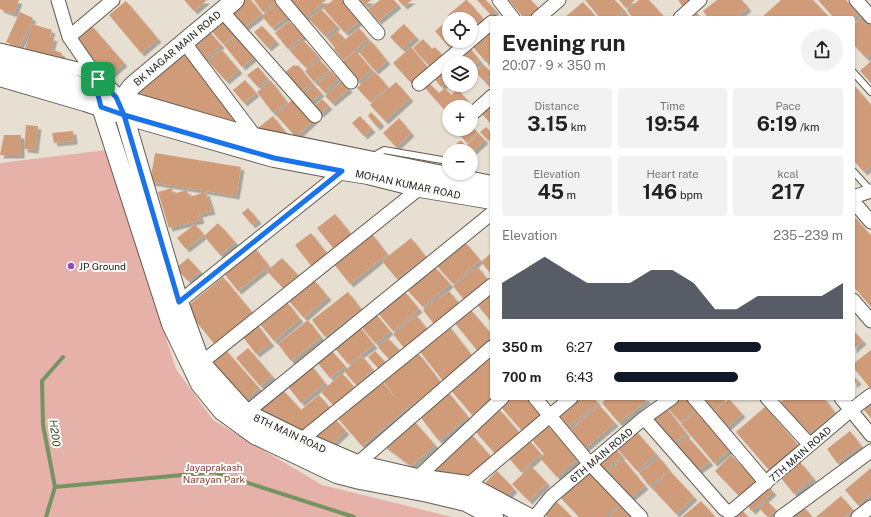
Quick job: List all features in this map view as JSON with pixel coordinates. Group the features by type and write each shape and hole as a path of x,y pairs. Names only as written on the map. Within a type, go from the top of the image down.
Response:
{"street":[{"path":"58,0 69,37 98,87 171,324 200,384 222,411 255,435 337,474 466,502 494,517"},
{"path":"69,37 113,0"},
{"path":"282,0 351,82"},
{"path":"350,0 378,32"},
{"path":"540,16 559,0"},
{"path":"682,16 700,0"},
{"path":"856,0 871,17"},
{"path":"229,5 315,116"},
{"name":"BK NAGAR MAIN ROAD","path":"121,104 132,86 229,5"},
{"path":"478,33 490,24"},
{"path":"184,42 255,136"},
{"path":"419,84 461,48"},
{"path":"0,50 98,87 121,104 255,136 375,160 490,188"},
{"path":"0,61 98,87"},
{"name":"MOHAN KUMAR ROAD","path":"0,77 98,87 121,104 274,158 368,175 420,188 490,188"},
{"path":"478,109 490,98"},
{"name":"8TH MAIN ROAD","path":"121,104 179,302 201,363 246,413 301,440 357,464 417,478 468,486 528,517"},
{"path":"179,302 342,171"},
{"path":"201,363 420,188"},
{"path":"855,196 871,191"},
{"path":"855,203 871,222"},
{"path":"246,413 490,215"},
{"path":"301,440 490,287"},
{"path":"855,302 871,321"},
{"path":"357,464 490,349"},
{"name":"7TH MAIN ROAD","path":"644,418 724,509 729,512 766,483 871,394"},
{"path":"417,478 500,400"},
{"path":"537,400 590,464 641,517"},
{"path":"468,486 569,400"},
{"name":"6TH MAIN ROAD","path":"536,517 551,497 644,418 669,400"},
{"path":"696,400 766,483"},
{"path":"769,400 810,445"},
{"path":"843,400 871,435"},
{"path":"781,517 871,451"},
{"path":"858,517 871,507"}],"lane":[{"path":"855,74 871,92"},
{"path":"375,160 377,154 384,150 442,160"},
{"path":"855,173 871,191"}],"green space":[{"name":"JP Ground","path":"106,150 176,369 213,420 322,485 452,517 0,517 0,163"}],"building":[{"path":"0,0 19,0 14,14 0,9"},
{"path":"184,0 207,0 194,11"},
{"path":"238,0 251,0 262,14 245,27 229,7"},
{"path":"254,0 277,0 277,1 263,12"},
{"path":"290,0 326,0 305,18"},
{"path":"333,0 348,0 363,18 345,33 323,8"},
{"path":"360,0 371,0 365,5"},
{"path":"380,0 394,0 398,5 378,21 368,9"},
{"path":"398,0 412,0 404,6"},
{"path":"467,0 477,12 452,12"},
{"path":"477,0 486,0 496,11 491,15"},
{"path":"509,0 531,0 541,11 535,16 522,16"},
{"path":"585,0 615,0 624,10 616,16 598,16"},
{"path":"619,0 635,0 626,8"},
{"path":"639,0 649,0 663,16 632,16 627,10"},
{"path":"678,0 691,0 683,7"},
{"path":"717,0 742,0 748,8 738,16 707,16 703,11"},
{"path":"781,0 813,0 828,16 763,16"},
{"path":"818,0 846,0 858,14 855,17 832,16"},
{"path":"126,1 158,39 141,53 109,15"},
{"path":"583,2 595,16 566,16"},
{"path":"278,3 288,16 272,28 262,16"},
{"path":"321,9 337,26 325,36 309,19"},
{"path":"20,12 33,18 19,48 6,42"},
{"path":"625,12 629,16 620,16"},
{"path":"478,13 486,22 478,28"},
{"path":"863,16 871,26 871,53 866,58 855,46 855,23"},
{"path":"222,17 236,33 223,44 209,28"},
{"path":"289,21 303,36 288,49 275,33"},
{"path":"32,24 52,30 50,37 54,38 51,49 62,53 60,60 25,49"},
{"path":"90,24 124,63 108,77 74,38"},
{"path":"404,24 416,37 402,49 390,37"},
{"path":"442,25 442,39 435,31"},
{"path":"262,26 276,41 268,48 254,32"},
{"path":"206,28 221,45 205,59 190,41"},
{"path":"359,28 368,39 343,60 334,49"},
{"path":"337,31 345,39 335,48 328,39"},
{"path":"490,32 490,58 486,62 474,48 478,48 478,42"},
{"path":"236,36 253,58 242,67 224,45"},
{"path":"423,39 432,49 435,47 443,56 431,68 413,48"},
{"path":"303,40 318,56 306,68 290,51"},
{"path":"371,41 387,61 375,71 359,52"},
{"path":"411,47 429,69 412,84 393,63"},
{"path":"466,48 470,48 476,56 464,56 461,52"},
{"path":"182,49 242,125 191,113 131,89"},
{"path":"221,49 239,70 226,81 208,61"},
{"path":"356,51 372,70 358,82 342,62"},
{"path":"319,59 329,70 314,82 305,71"},
{"path":"871,61 871,83 860,71"},
{"path":"483,64 490,72 490,76 484,81 478,74 478,68"},
{"path":"294,65 298,65 312,83 300,93 283,74"},
{"path":"258,67 268,79 258,87 247,75"},
{"path":"331,71 338,79 324,92 317,84"},
{"path":"375,72 388,87 370,102 357,88"},
{"path":"441,73 442,86 441,87 434,78"},
{"path":"245,80 256,93 244,103 233,90"},
{"path":"490,80 490,88 486,83"},
{"path":"271,81 287,102 273,113 257,92"},
{"path":"342,81 349,89 332,103 325,96"},
{"path":"396,82 410,98 385,121 370,105"},
{"path":"430,84 439,93 442,90 442,92 448,92 451,95 454,92 460,92 467,100 442,100 442,107 425,88"},
{"path":"314,85 321,93 310,103 303,95"},
{"path":"855,86 871,105 871,166 864,172 855,162"},
{"path":"294,98 314,120 296,137 276,115"},
{"path":"322,99 329,106 320,114 314,107"},
{"path":"490,107 490,123 482,114"},
{"path":"371,112 381,123 377,127 368,116"},
{"path":"273,116 286,133 277,140 265,137 258,128"},
{"path":"360,116 372,129 364,136 352,123"},
{"path":"399,118 411,133 396,147 383,133"},
{"path":"26,125 38,126 35,150 24,149"},
{"path":"486,127 490,131 490,138 488,140 480,132"},
{"path":"73,131 74,141 54,143 52,133"},
{"path":"479,134 485,140 478,146 478,144 468,144 478,136"},
{"path":"4,135 21,135 21,155 0,155"},
{"path":"461,136 475,136 467,143"},
{"path":"461,140 464,144 456,144"},
{"path":"155,153 241,167 236,196 150,182"},
{"path":"172,188 173,194 187,190 189,197 206,192 212,211 199,214 201,220 169,228 158,192"},
{"path":"248,208 258,220 252,225 242,213"},
{"path":"335,214 351,234 334,249 317,228"},
{"path":"855,217 871,236 871,307 855,288"},
{"path":"218,223 235,242 220,255 204,236"},
{"path":"195,224 204,235 186,249 177,238"},
{"path":"311,233 328,255 312,267 295,245"},
{"path":"371,233 387,254 350,284 333,263"},
{"path":"411,238 426,257 397,279 382,261"},
{"path":"465,242 480,260 453,284 437,266"},
{"path":"254,247 269,266 238,291 223,272"},
{"path":"490,254 490,273 481,262"},
{"path":"188,258 200,271 188,281 176,268"},
{"path":"282,258 298,275 283,288 267,271"},
{"path":"435,267 450,284 423,307 408,291"},
{"path":"478,267 489,282 465,301 453,286"},
{"path":"223,277 255,316 217,347 185,308"},
{"path":"314,280 328,297 304,318 289,301"},
{"path":"404,291 419,309 393,331 378,313"},
{"path":"449,291 459,304 434,324 423,310"},
{"path":"348,292 361,309 325,337 312,320"},
{"path":"490,292 490,320 476,303"},
{"path":"287,302 300,319 274,341 260,324"},
{"path":"470,309 490,333 490,346 480,354 454,322"},
{"path":"373,311 390,331 376,344 359,324"},
{"path":"416,315 427,329 404,348 393,334"},
{"path":"308,320 321,337 291,361 278,344"},
{"path":"255,322 271,343 256,354 240,333"},
{"path":"448,325 473,357 443,381 418,349"},
{"path":"360,327 374,345 348,364 334,347"},
{"path":"855,332 863,341 855,348"},
{"path":"388,338 399,350 389,359 378,347"},
{"path":"222,346 259,388 240,405 203,363"},
{"path":"248,348 272,376 260,386 236,358"},
{"path":"330,349 345,366 330,378 316,361"},
{"path":"871,350 870,388 855,369 855,362"},
{"path":"375,351 386,363 379,369 368,357"},
{"path":"419,354 441,383 405,410 362,446 335,415 379,378 400,403 383,381"},
{"path":"362,356 373,370 356,385 344,371"},
{"path":"490,356 490,400 472,415 449,388"},
{"path":"310,364 325,383 301,403 286,384"},
{"path":"342,373 354,387 334,406 321,392"},
{"path":"282,389 301,410 319,395 331,409 298,436 260,410"},
{"path":"447,391 468,417 439,441 418,414"},
{"path":"506,400 532,400 545,414 524,433 500,406"},
{"path":"571,400 596,400 598,403 567,428 555,413"},
{"path":"605,400 647,400 619,423 602,403"},
{"path":"676,400 694,400 699,407 680,422 667,407"},
{"path":"704,400 726,400 714,411"},
{"path":"728,400 730,400 742,414 724,430 711,414"},
{"path":"783,400 825,400 835,413 805,437 779,403"},
{"path":"871,404 871,418 864,410"},
{"path":"599,405 615,423 582,451 567,433"},
{"path":"665,406 687,434 673,443 651,419"},
{"path":"765,407 798,445 769,470 736,432"},
{"path":"700,408 733,447 714,463 681,424"},
{"path":"500,410 522,436 498,457 475,431"},
{"path":"332,416 346,431 326,450 312,434"},
{"path":"413,420 435,445 411,466 383,445"},
{"path":"548,426 578,458 557,477 540,458 544,454 532,440"},
{"path":"634,429 656,454 637,471 615,446"},
{"path":"850,431 861,446 837,463 827,449"},
{"path":"470,433 495,461 468,482 429,470"},
{"path":"687,436 710,462 696,472 674,449"},
{"path":"528,439 541,454 521,472 508,457"},
{"path":"614,447 622,456 603,473 595,464"},
{"path":"731,455 758,483 742,499 715,471"},
{"path":"659,457 669,470 649,486 639,473"},
{"path":"623,459 645,486 627,501 605,475"},
{"path":"800,462 813,478 794,494 781,478"},
{"path":"531,466 547,483 529,501 512,484"},
{"path":"871,468 871,494 858,505 845,490"},
{"path":"587,469 619,503 605,517 579,517 559,496"},
{"path":"497,471 514,489 504,499 481,487"},
{"path":"670,471 694,497 676,514 652,488"},
{"path":"767,485 773,492 752,511 746,504"},
{"path":"841,496 853,510 844,517 816,517"},
{"path":"701,501 715,517 682,517"},
{"path":"767,501 776,510 768,517 759,508"},
{"path":"557,502 572,517 547,517 544,513"},
{"path":"620,505 633,517 609,517"},
{"path":"802,505 812,517 786,517"},
{"path":"743,511 748,517 736,517"}],"waterway":[{"name":"H200","path":"46,517 55,487 43,425 42,381 63,357"},
{"path":"55,487 214,472 354,517"}],"place":[{"name":"JP Ground","path":"71,266"}],"route":[{"path":"98,79 97,91 101,107 124,115 274,158 342,171 179,302 124,115 116,97 98,79"}],"park label":[{"name":"Jayaprakash Narayan Park","path":"214,472"}]}
